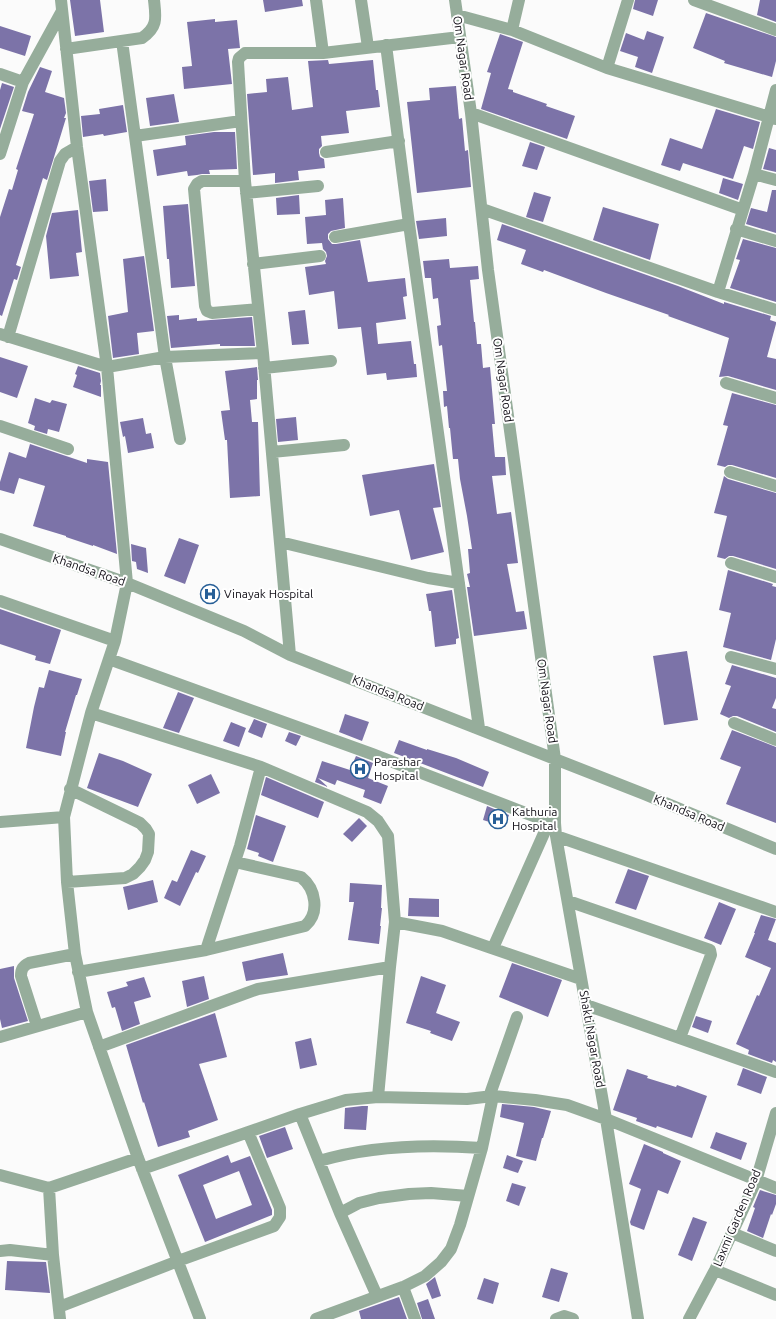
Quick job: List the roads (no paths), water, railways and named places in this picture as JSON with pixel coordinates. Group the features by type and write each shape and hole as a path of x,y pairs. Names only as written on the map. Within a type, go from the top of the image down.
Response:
{"street":[{"path":"66,49 142,38 153,28 156,19 154,0"},
{"path":"316,0 323,52"},
{"path":"361,0 368,47"},
{"name":"Om Nagar Road","path":"455,0 471,113 488,270 555,759"},
{"path":"512,30 519,0"},
{"path":"694,0 776,30"},
{"path":"607,68 623,1"},
{"path":"62,5 77,147 107,367 127,583 115,641 91,713 70,789 64,817 67,882 75,954 86,1012 140,1163 200,1319"},
{"path":"0,154 23,82 62,5"},
{"path":"457,15 512,30 607,68 773,118"},
{"path":"290,655 263,353 246,193 238,68 239,58 242,55 249,53 323,52 460,37"},
{"path":"122,41 165,357 180,439"},
{"path":"386,45 478,728"},
{"path":"0,74 23,82"},
{"path":"718,292 736,229 773,118 776,90"},
{"path":"471,113 743,210"},
{"path":"134,136 241,121"},
{"path":"326,152 399,141"},
{"path":"77,147 65,154 60,161 4,335 107,367 165,357 263,353"},
{"path":"754,174 776,180"},
{"path":"245,181 202,181 197,184 194,189 205,299 207,311 212,313 258,310"},
{"path":"246,193 318,186"},
{"path":"482,209 718,292 776,310"},
{"path":"335,237 409,224"},
{"path":"736,229 776,241"},
{"path":"254,264 320,256"},
{"path":"264,368 331,361"},
{"path":"726,383 776,398"},
{"path":"0,426 68,449"},
{"path":"272,452 344,445"},
{"path":"730,472 776,486"},
{"name":"Khandsa Road","path":"0,539 127,583 244,631 290,655 644,794 776,849"},
{"path":"280,542 428,578 459,583"},
{"path":"731,563 776,576"},
{"path":"0,601 115,641"},
{"path":"731,657 776,669"},
{"path":"109,659 372,754 552,822 494,948"},
{"path":"91,713 261,767 367,812 378,821 388,836 396,922 390,967 378,1097"},
{"path":"734,723 776,740"},
{"name":"Shakti Nagar Road","path":"555,759 552,822 568,901 606,1119 638,1319"},
{"path":"206,950 235,862 261,767"},
{"path":"67,882 125,878 133,874 140,867 148,852 148,834 140,823 70,789"},
{"path":"0,822 64,817"},
{"path":"556,836 776,912"},
{"path":"78,972 206,950 305,926 310,922 315,905 307,882 300,877 235,862"},
{"path":"568,901 708,948 710,950 711,955 680,1038"},
{"path":"396,922 442,931 581,979"},
{"path":"37,1026 21,976 21,970 24,965 29,963 75,954"},
{"path":"99,1047 258,989 390,967"},
{"path":"586,1005 776,1072"},
{"path":"0,1037 86,1012"},
{"path":"316,1319 403,1287 425,1276 441,1262 451,1249 460,1225 482,1148 491,1096 517,1017"},
{"path":"0,1175 49,1188 248,1132 346,1100 378,1097 467,1099 491,1096 535,1100 567,1105 606,1119 776,1188"},
{"name":"Laxmi Garden Road","path":"689,1319 715,1270 756,1180 773,1130 776,1113"},
{"path":"300,1114 340,1213 377,1296"},
{"path":"49,1188 53,1255 59,1313 178,1261 274,1226 280,1217 280,1208 248,1132"},
{"path":"319,1161 338,1155 397,1147 424,1145 482,1148"},
{"path":"340,1213 359,1203 379,1198 409,1194 431,1193 468,1196"},
{"path":"732,1233 776,1251"},
{"path":"0,1251 10,1250 53,1255"},
{"path":"715,1270 776,1295"},
{"path":"403,1287 416,1319"},
{"path":"556,1319 564,1316 573,1319"}],"place":[{"name":"Vinayak Hospital","path":"210,594"},
{"name":"Parashar Hospital","path":"360,769"},
{"name":"Kathuria Hospital","path":"498,819"}]}
